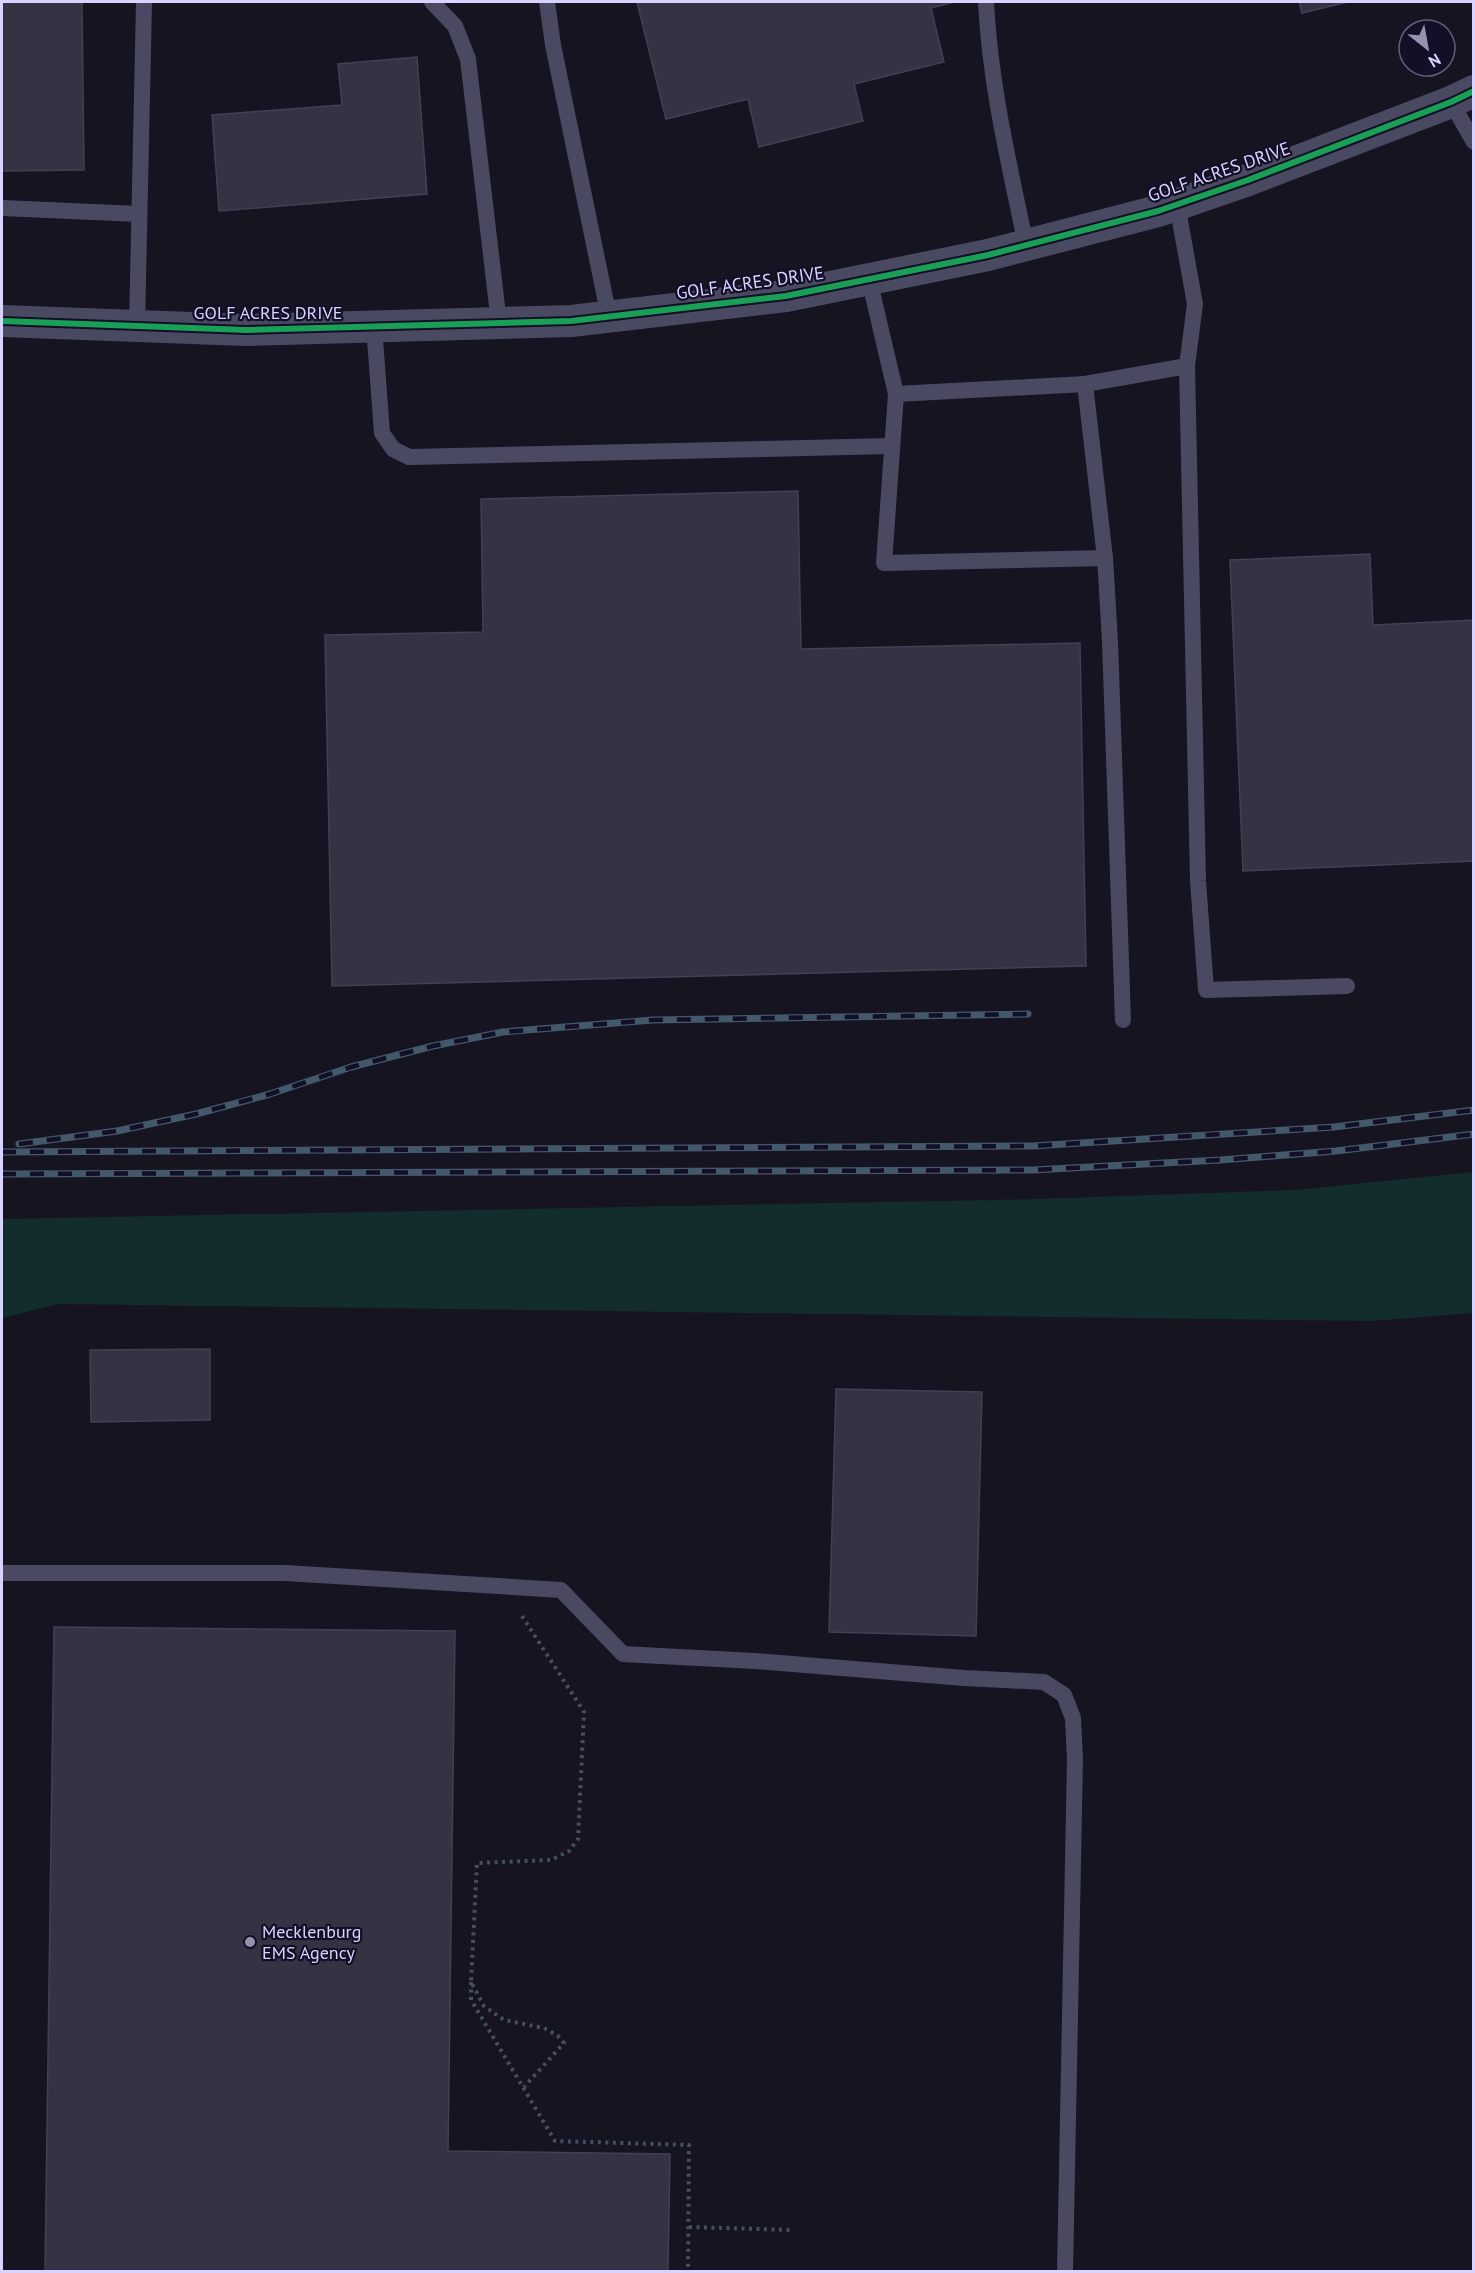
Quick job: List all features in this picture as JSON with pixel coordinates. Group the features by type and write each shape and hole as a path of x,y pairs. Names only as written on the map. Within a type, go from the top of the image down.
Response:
{"street":[{"name":"GOLF ACRES DRIVE","path":"2,321 246,330 572,321 786,296 1026,245 1177,204 1248,180 1462,97"}],"lane":[{"path":"137,326 144,2"},
{"path":"432,2 455,26 468,59 499,323"},
{"path":"547,2 553,45 609,317"},
{"path":"986,2 987,30 1000,120 1026,245"},
{"path":"1462,97 1473,142"},
{"path":"1177,204 1195,304 1187,366 1198,881 1206,990 1347,986"},
{"path":"2,208 139,214"},
{"path":"869,279 896,394 884,563 1105,558"},
{"path":"374,326 382,433 393,449 409,457 891,446"},
{"path":"896,394 1085,384 1187,366"},
{"path":"1085,384 1105,558 1110,641 1123,1020"},
{"path":"2,1573 285,1573 561,1590 623,1654 1044,1682 1064,1695 1073,1718 1075,1759 1065,2271"}],"path":[{"path":"519,1611 584,1712 578,1839 569,1851 551,1860 477,1863 471,2000 555,2141 689,2145 688,2271"},
{"path":"471,1982 484,2006 504,2020 544,2028 558,2036 564,2043 524,2087"},
{"path":"689,2227 792,2230"}],"green space":[{"path":"1473,1172 1473,1313 1372,1321 58,1304 2,1318 2,1219 1038,1199 1296,1190"}],"building":[{"path":"2,2 82,2 84,170 2,171"},
{"path":"637,2 955,2 931,8 944,62 854,84 863,121 759,147 748,99 666,119"},
{"path":"1299,2 1348,2 1302,13"},
{"path":"417,57 427,194 219,211 212,115 342,105 338,64"},
{"path":"798,491 801,649 1080,643 1086,966 332,986 325,635 483,632 481,499"},
{"path":"1370,554 1373,625 1474,620 1474,861 1243,871 1230,560"},
{"path":"210,1349 210,1420 91,1422 90,1350"},
{"path":"836,1389 982,1392 976,1636 829,1632"},
{"name":"Mecklenburg EMS Agency","path":"54,1627 455,1631 448,2151 670,2154 668,2272 45,2272"}],"railway":[{"path":"19,1144 117,1131 196,1114 270,1094 351,1067 433,1046 503,1032 653,1020 1028,1014"},
{"path":"2,1152 1033,1146 1334,1127 1474,1110"},
{"path":"2,1174 1033,1170 1336,1151 1474,1134"}],"cycle path":[{"path":"2,321 246,330 571,321 786,296 988,255 1158,211 1248,180 1451,102 1474,91"}],"place":[{"name":"Mecklenburg EMS Agency","path":"250,1942"}]}
